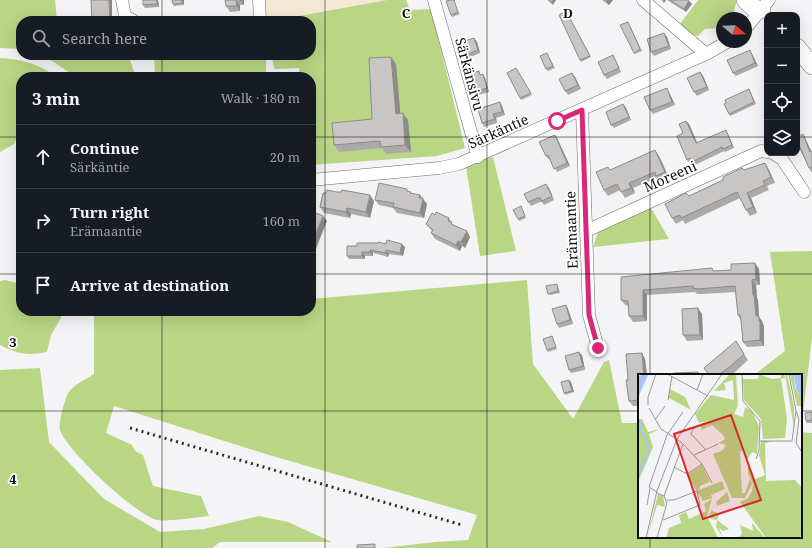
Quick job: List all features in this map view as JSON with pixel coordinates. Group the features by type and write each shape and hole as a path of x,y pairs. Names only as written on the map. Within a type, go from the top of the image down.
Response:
{"main road":[{"path":"745,0 752,7 764,6"},
{"path":"800,52 812,66"}],"street":[{"path":"122,0 125,16"},
{"path":"259,0 260,16"},
{"name":"Särkänsivu","path":"434,0 478,157"},
{"path":"642,0 706,54"},
{"path":"752,21 764,6"},
{"name":"Särkäntie","path":"316,180 439,168 478,157 716,48"},
{"name":"Erämaantie","path":"582,110 589,315 598,348"},
{"name":"Moreeni","path":"586,230 761,151 764,152"},
{"path":"778,156 782,159 804,192"}],"shaded area":[{"path":"264,0 387,0 299,16 266,16"}],"green space":[{"path":"0,0 55,0 57,16 16,16 16,49 0,48"},
{"path":"387,0 406,0 410,10 431,9 465,148 437,156 316,165 316,72 299,72 299,68 274,69 273,60 316,60 316,16 299,16"},
{"path":"698,0 738,0 734,12 716,12 716,28 705,29 698,36 690,34 680,24"},
{"path":"0,58 30,63 49,72 16,72 16,140 14,144 0,152"},
{"path":"50,60 130,60 134,72 68,72"},
{"path":"154,60 266,60 266,72 155,72"},
{"path":"493,157 516,251 480,256 466,166"},
{"path":"651,208 669,239 593,247 599,229"},
{"path":"812,251 812,337 802,422 802,374 755,374 785,351 770,252"},
{"path":"5,280 16,283 16,316 61,316 51,335 47,352 28,354 0,345 0,281"},
{"path":"527,280 533,364 573,419 604,362 609,360 622,423 638,423 638,538 802,538 802,432 812,433 812,548 383,548 468,540 477,515 269,455 114,406 106,433 132,445 135,451 143,455 153,486 201,496 209,516 174,520 157,520 147,516 134,507 103,481 75,452 60,430 62,411 69,392 71,389 94,374 94,316 316,316 316,299"},
{"path":"40,368 49,442 104,499 160,532 204,529 259,516 288,522 332,542 220,542 212,548 0,548 0,370"}],"building":[{"path":"91,0 109,0 110,16 92,16"},
{"path":"143,0 157,0 157,4 143,5"},
{"path":"172,0 182,0 182,3 173,4"},
{"path":"225,0 236,0 237,6 226,6"},
{"path":"454,0 458,12 451,15 446,1"},
{"path":"670,0 688,0 689,1 684,9"},
{"path":"566,11 590,56 580,60 559,15"},
{"path":"628,22 640,49 634,53 620,25"},
{"path":"664,33 669,46 651,52 647,39"},
{"path":"474,38 478,50 463,56 459,43"},
{"path":"750,50 755,63 733,73 727,60"},
{"path":"547,53 553,66 546,69 540,56"},
{"path":"613,55 619,68 604,75 598,62"},
{"path":"391,57 396,114 403,113 405,145 381,147 380,141 334,145 332,123 372,119 369,58"},
{"path":"516,68 531,93 520,98 507,73"},
{"path":"479,71 480,75 483,74 487,88 474,92 468,74"},
{"path":"700,72 707,87 694,92 687,78"},
{"path":"572,73 578,85 565,91 559,79"},
{"path":"667,88 672,102 650,110 644,97"},
{"path":"749,89 754,102 729,114 724,104 726,103 725,100"},
{"path":"500,102 502,112 493,114 495,119 482,123 478,109"},
{"path":"623,104 629,117 611,125 606,112"},
{"path":"686,121 696,143 726,130 732,145 723,149 722,147 692,162 690,158 687,160 677,136 683,133 679,124"},
{"path":"803,134 810,152 812,151 812,167 809,168 800,147 800,136"},
{"path":"555,135 567,163 554,169 548,155 546,156 539,142"},
{"path":"655,150 665,172 656,176 655,172 629,183 631,188 621,192 617,184 604,190 596,172 608,167 610,170"},
{"path":"765,163 771,177 763,181 765,185 747,193 753,207 746,210 737,192 681,218 680,215 672,218 665,204 686,193 689,196 723,180 723,177 742,168 744,170"},
{"path":"379,183 407,189 407,191 411,192 410,193 420,195 419,198 423,198 420,213 393,207 394,203 375,200"},
{"path":"546,184 552,196 542,201 540,198 537,198 528,202 524,194"},
{"path":"327,190 341,192 342,190 370,195 366,212 347,208 346,212 320,207 323,193 326,193"},
{"path":"521,206 525,216 518,219 513,210"},
{"path":"436,212 449,218 448,221 452,222 451,224 467,231 461,242 458,241 456,245 431,233 433,230 426,224 432,213 435,215"},
{"path":"316,213 323,216 316,234"},
{"path":"387,240 402,244 400,253 386,250 386,253 370,250 370,252 362,252 362,256 347,256 347,246 357,246 357,243 378,242 386,244"},
{"path":"755,263 756,279 752,280 756,316 759,316 760,321 760,340 743,342 735,286 698,289 693,288 693,286 643,290 643,316 629,316 628,301 621,300 621,277 712,268 713,271 731,270 731,264"},
{"path":"557,284 558,291 548,294 546,286"},
{"path":"566,305 570,320 557,324 552,309"},
{"path":"698,308 700,335 683,335 682,309"},
{"path":"552,336 556,347 547,350 543,339"},
{"path":"736,341 744,354 719,374 708,374 704,368"},
{"path":"579,352 583,366 569,370 565,356"},
{"path":"642,353 644,374 638,374 638,400 629,401 626,380 628,380 626,354"},
{"path":"698,372 699,374 674,374"},
{"path":"569,380 572,391 564,393 561,382"},
{"path":"812,412 812,420 806,421 805,413"},
{"path":"375,544 375,548 357,548 357,545"}],"railway":[{"path":"130,428 462,525"}],"route":[{"path":"557,121 582,110 589,315 598,348"}]}
